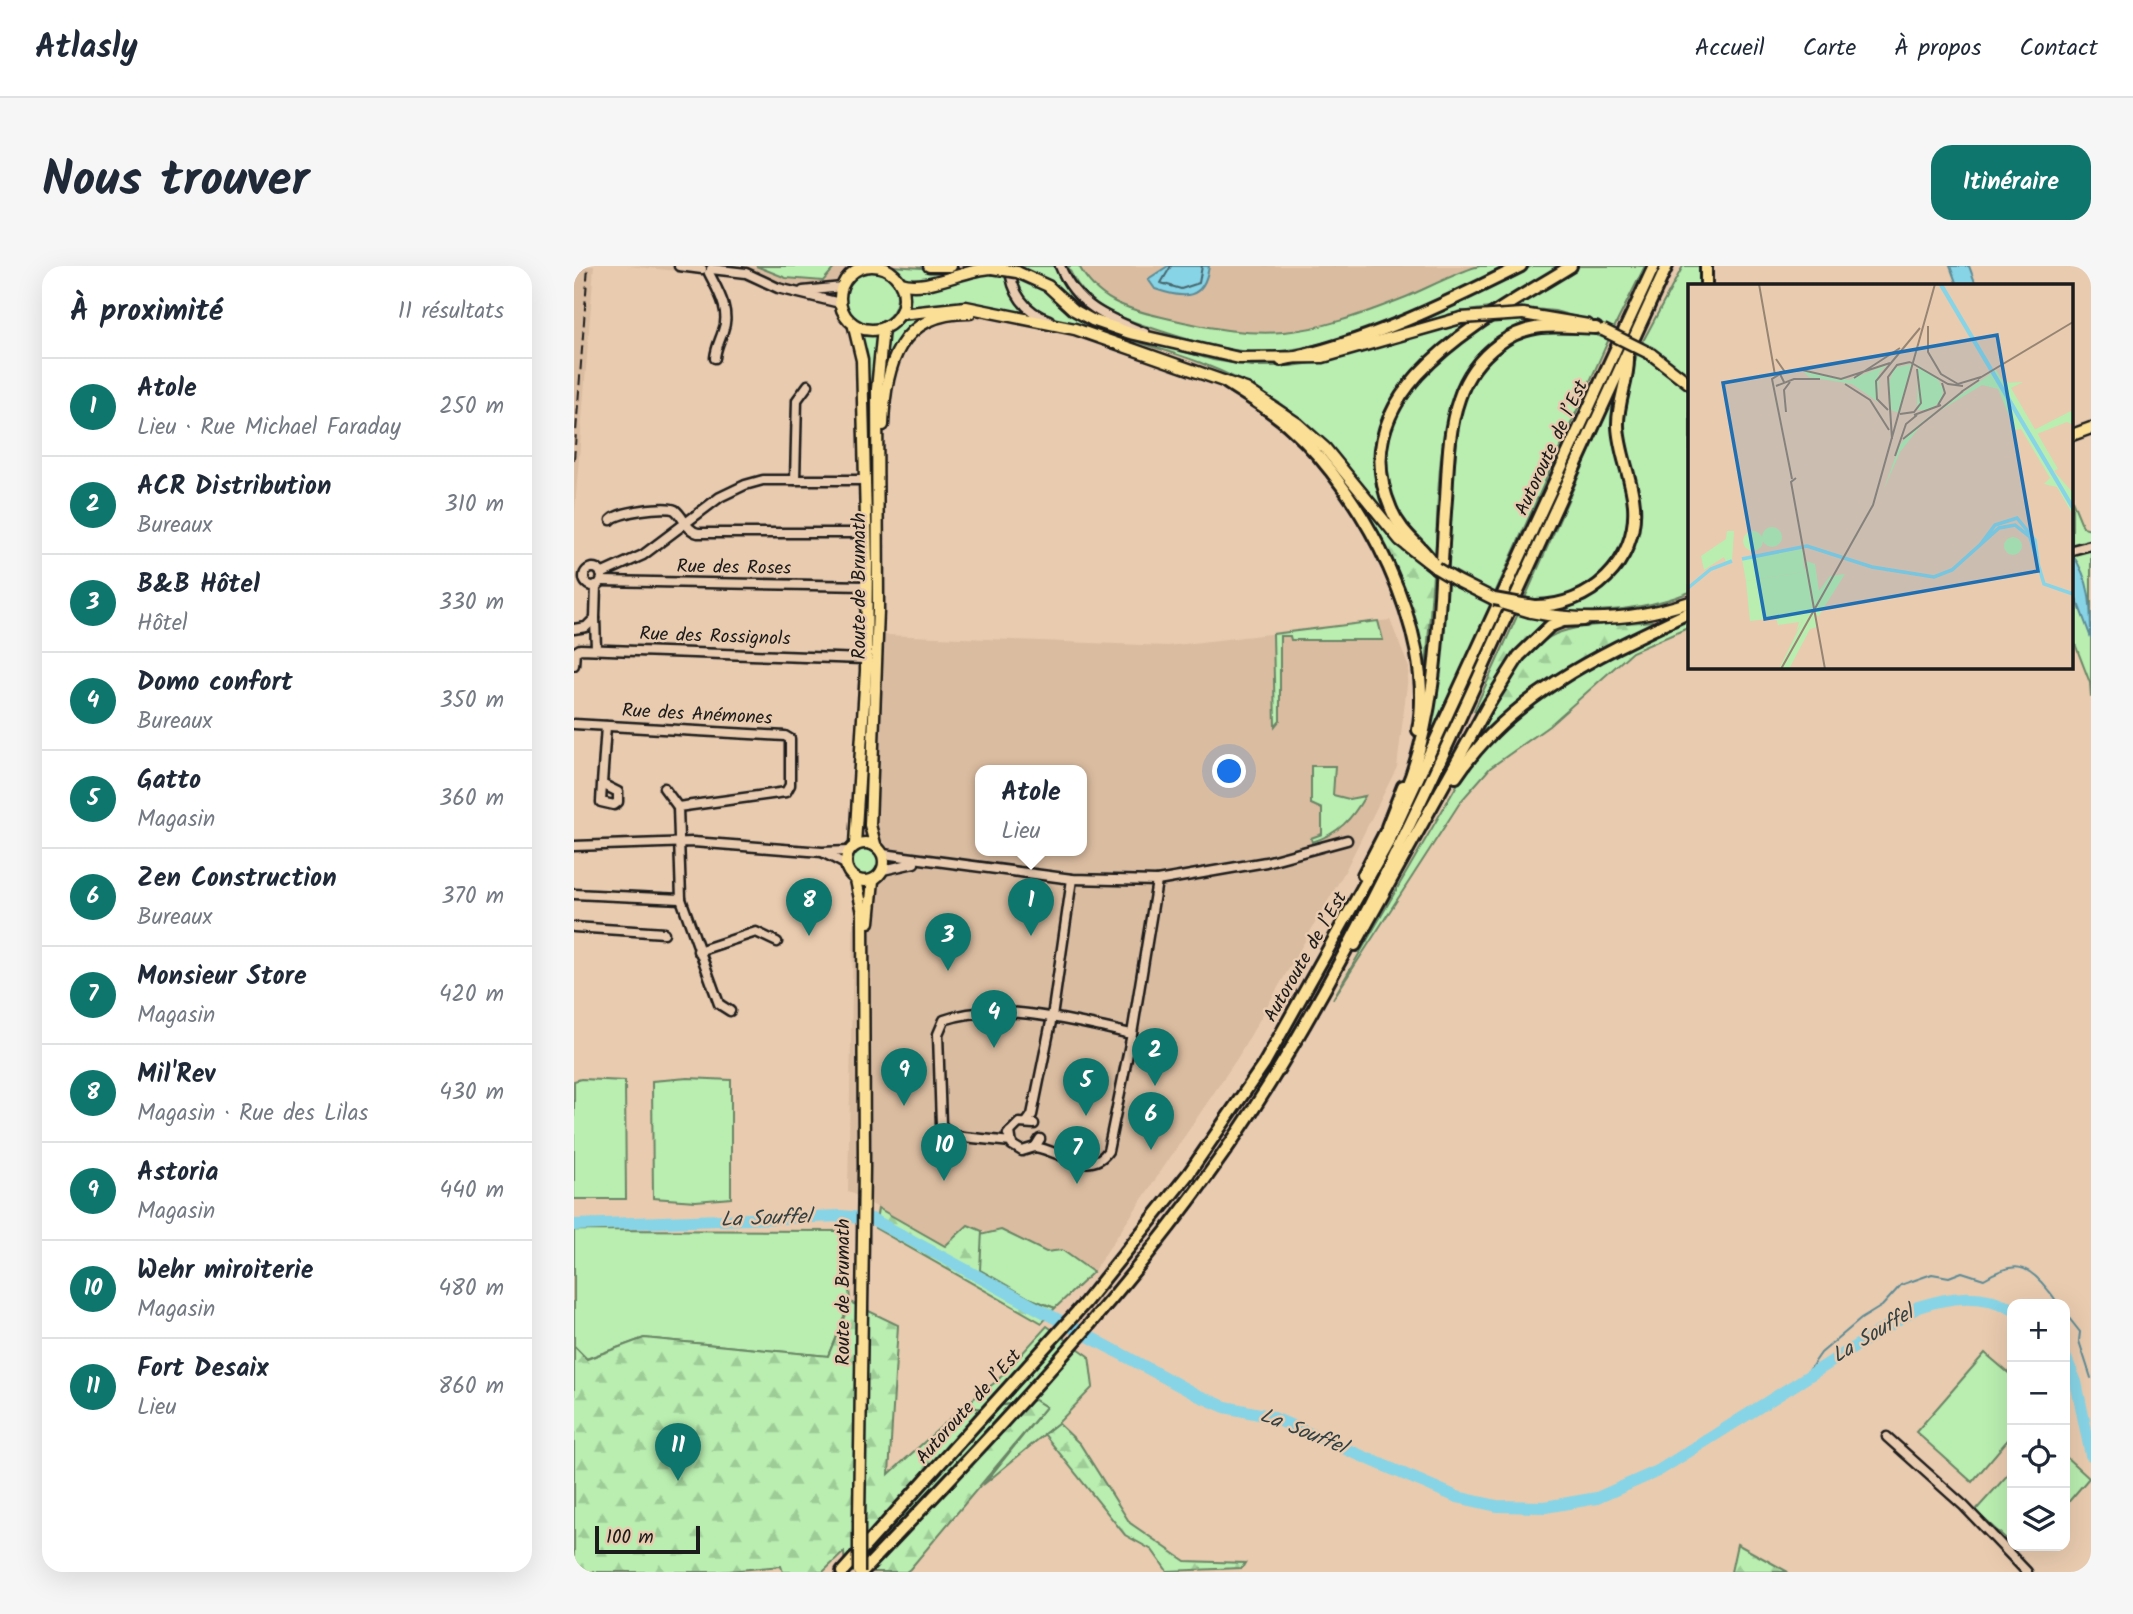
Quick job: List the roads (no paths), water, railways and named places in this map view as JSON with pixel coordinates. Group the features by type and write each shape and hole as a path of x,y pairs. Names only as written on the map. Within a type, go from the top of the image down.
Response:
{"highway":[{"path":"1280,360 1322,351 1414,316 1521,266"},
{"path":"1436,568 1420,555 1398,523 1382,478 1384,436 1399,396 1418,372 1448,346 1571,266"},
{"name":"Autoroute de l’Est","path":"842,1572 1084,1304 1155,1218 1264,1064 1336,939 1427,761 1654,266"},
{"name":"Autoroute de l’Est","path":"860,1572 1098,1312 1168,1227 1269,1084 1396,853 1667,266"},
{"path":"1706,266 1706,284"},
{"path":"1336,939 1408,784 1426,726 1452,426 1464,386 1490,351 1525,330 1549,324 1599,329"},
{"path":"1494,599 1533,609 1571,601 1596,587 1614,569 1629,541 1634,505 1618,421 1619,400 1628,367 1628,351"},
{"path":"1227,383 1293,429 1332,473 1383,557 1406,612 1417,654 1420,721 1404,784 1383,835"},
{"path":"1420,830 1478,746 1523,705 1584,664 1688,613"},
{"path":"1269,1084 1371,919 1487,707 1519,656 1550,626 1563,621 1584,620"}],"main road":[{"path":"929,266 951,266"},
{"path":"900,314 904,293 901,283 886,267 858,268 842,286 842,312 854,327 873,330 883,328 900,314 966,307 1075,329 1132,346 1257,396 1298,424 1325,448 1400,540 1420,555"},
{"path":"901,283 916,286 964,271 997,267 1016,270 1048,286 1085,317 1130,333 1225,356 1280,360 1334,355 1461,318 1523,314 1556,318 1599,329 1651,354 1688,382"},
{"path":"878,512 882,500 888,376 891,360 907,337 929,321 956,314 974,313 1034,321"},
{"name":"Route de Brumath","path":"852,848 859,799 854,792 867,586 862,360 854,327"},
{"name":"Route de Brumath","path":"875,844 870,825 876,672 877,374 883,328"},
{"path":"2074,434 2091,428"},
{"path":"1436,568 1494,599"},
{"path":"1640,613 1688,598"},
{"path":"1533,609 1584,620 1688,603"},
{"path":"875,844 883,854 883,870 873,880 856,880 845,864 852,848 875,844"},
{"name":"Route de Brumath","path":"856,880 863,913 864,1181 860,1572"},
{"name":"Route de Brumath","path":"863,1013 873,880"}],"street":[{"path":"679,266 746,273 790,290 840,303"},
{"path":"1060,266 1073,290 1097,312 1159,338"},
{"path":"707,268 726,308 724,330 716,345 715,358"},
{"path":"1016,270 1014,290 1026,306 1041,317 1075,329"},
{"path":"790,290 823,290 842,286"},
{"path":"794,480 797,400 808,385"},
{"path":"597,581 643,555 720,497 745,485 763,480 864,480"},
{"path":"611,520 617,513 666,508 676,512 698,533 866,534"},
{"path":"2076,548 2091,545"},
{"path":"574,665 576,650 596,649 597,581"},
{"path":"574,627 583,624 593,615 597,581"},
{"name":"Rue des Roses","path":"597,581 867,586"},
{"path":"574,627 586,627 595,618"},
{"name":"Rue des Rossignols","path":"596,649 864,661"},
{"name":"Rue des Anémones","path":"574,724 785,736 790,739 790,785 786,792 678,807"},
{"name":"Rue des Anémones","path":"602,784 606,726"},
{"path":"663,788 678,807 681,899 719,1004 730,1011"},
{"path":"883,854 921,862 1073,879 1157,881 1266,862 1347,840"},
{"path":"574,846 680,842 822,852 852,848"},
{"path":"822,852 845,864"},
{"path":"883,870 921,862"},
{"path":"1047,1149 1031,1120 1052,1017 1073,879"},
{"path":"1132,1034 1052,1017 992,1014 953,1017 939,1026 941,1125 954,1136 1011,1142 1022,1151 1035,1147 1047,1149 1088,1164 1102,1159 1108,1151 1132,1034 1157,881"},
{"path":"574,894 681,899"},
{"path":"574,927 664,933"},
{"path":"698,951 756,932 778,942"},
{"path":"999,1140 1015,1125 1031,1120"},
{"path":"1010,1132 1011,1142"},
{"path":"1035,1147 1040,1139"},
{"path":"1887,1437 1964,1506 2027,1572"}],"water":[{"path":"1168,266 1209,266 1203,286 1191,294 1175,295 1155,289 1148,279"},
{"path":"1950,266 1969,266 1976,284 1957,284"},
{"path":"2074,557 2089,593 2091,638 2074,592"}],"waterway":[{"name":"La Souffel","path":"574,1225 841,1216 872,1219 1197,1395 1225,1407 1269,1416 1457,1497 1497,1506 1545,1507 1597,1498 1658,1471 1918,1307 1965,1298 1989,1300 2007,1307"},
{"path":"1803,1379 1821,1353 1861,1319 1882,1306 1901,1285 1932,1274 1949,1277 1962,1272 1984,1279 2004,1269 2019,1268 2033,1274 2054,1299"},
{"path":"2070,1319 2080,1332 2079,1341 2091,1378"},
{"name":"La Souffel","path":"2068,1362 2076,1382 2091,1455"}],"railway":[{"path":"574,274 575,266"},
{"path":"574,460 588,266"}],"place":[{"name":"Mil'Rev","path":"809,936"},
{"name":"Atole","path":"1031,936"},
{"name":"B&B Hôtel","path":"948,971"},
{"name":"Domo confort","path":"994,1048"},
{"name":"ACR Distribution","path":"1155,1086"},
{"name":"Astoria","path":"904,1106"},
{"name":"Gatto","path":"1086,1116"},
{"name":"Zen Construction","path":"1151,1150"},
{"name":"Wehr miroiterie","path":"944,1181"},
{"name":"Monsieur Store","path":"1077,1184"},
{"name":"Fort Desaix","path":"678,1481"}]}
